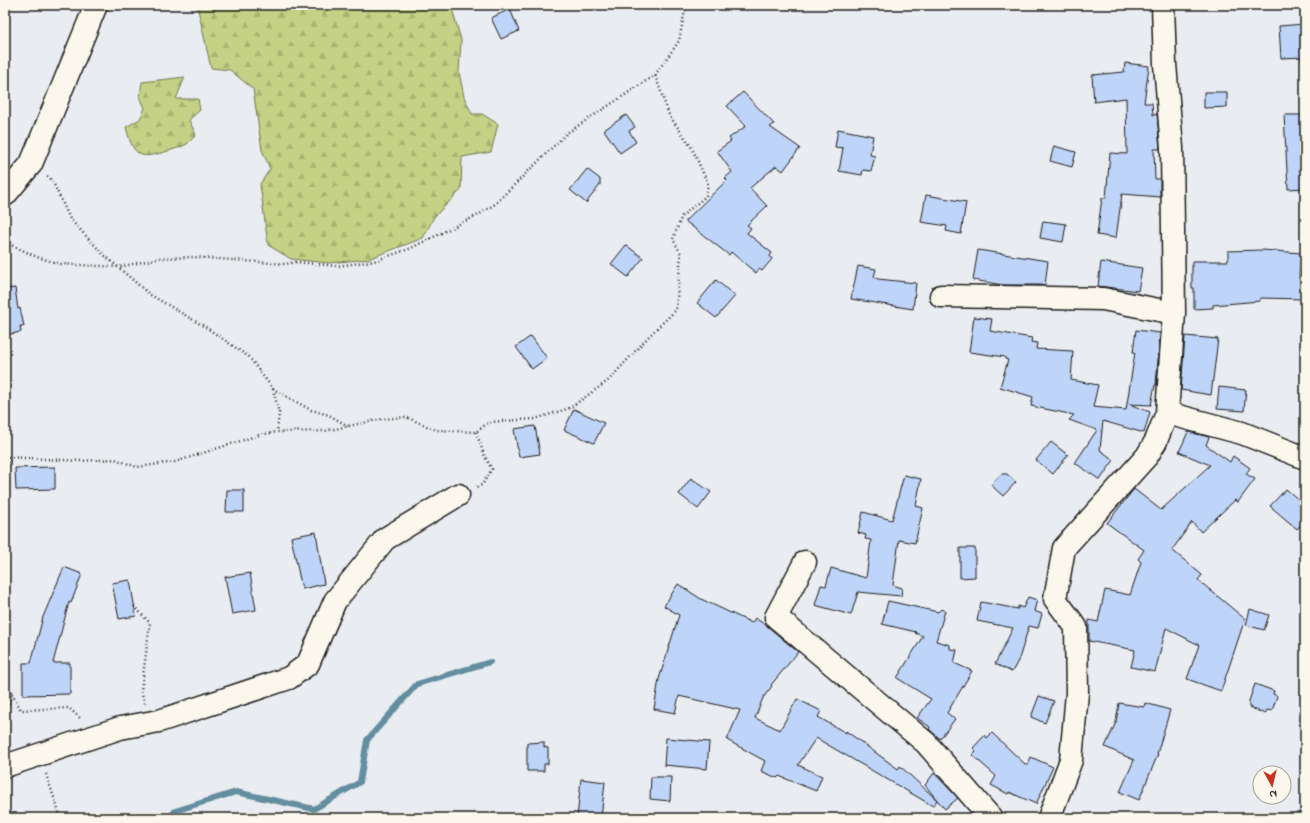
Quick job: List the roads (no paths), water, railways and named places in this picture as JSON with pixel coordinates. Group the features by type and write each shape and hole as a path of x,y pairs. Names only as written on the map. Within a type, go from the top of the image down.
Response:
{"street":[{"path":"5,195 30,164 96,5"},
{"path":"1049,818 1070,760 1077,693 1076,627 1055,599 1064,548 1146,456 1156,441 1167,413 1174,313 1172,148 1165,64 1163,5"},
{"path":"941,296 1103,299 1174,313"},
{"path":"1167,413 1242,433 1305,458"},
{"path":"5,766 120,728 151,722 289,678 308,664 335,602 385,539 458,495"},
{"path":"805,562 776,617 926,743 991,818"}],"waterway":[{"path":"170,818 175,811 236,792 314,809 360,782 367,740 417,684 490,662"}]}
